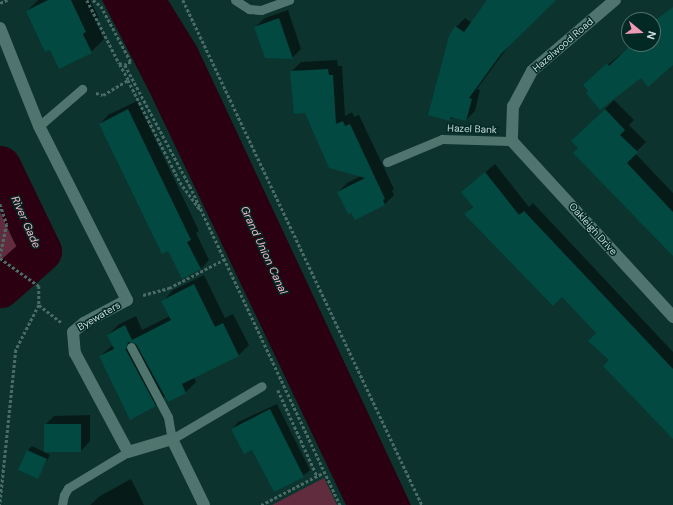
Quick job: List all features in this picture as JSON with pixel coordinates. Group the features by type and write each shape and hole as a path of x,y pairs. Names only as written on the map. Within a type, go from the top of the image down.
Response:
{"street":[{"name":"Hazelwood Road","path":"512,141 513,106 532,71 615,0"},
{"name":"Byewaters","path":"0,28 39,126 127,300 84,323 73,332 75,353 128,452"},
{"name":"Oakleigh Drive","path":"512,141 673,317"},
{"path":"128,452 172,439 204,505"}],"lane":[{"path":"235,0 249,9 261,10 289,0"},
{"path":"39,126 82,89"},
{"name":"Hazel Bank","path":"387,162 442,139 512,141"},
{"path":"131,347 168,417 172,439 262,386"},
{"path":"62,505 64,495 68,488 128,452"}],"path":[{"path":"0,3 7,0"},
{"path":"87,0 180,182 205,218"},
{"path":"93,0 101,6 130,62 125,65"},
{"path":"183,0 422,505"},
{"path":"119,63 125,65 205,218 340,505"},
{"path":"82,89 103,95 128,80"},
{"path":"0,204 7,224 0,257 8,265 40,286 39,305 16,350 0,505"},
{"path":"127,300 169,288 225,259"},
{"path":"39,305 73,332"},
{"path":"262,386 273,380 317,476"},
{"path":"261,505 325,472"}],"shaded area":[{"path":"0,166 41,251 0,287"},
{"path":"324,478 337,505 272,505"}],"water":[{"name":"Grand Union Canal","path":"102,0 168,0 197,47 411,505 346,505 150,93"}],"building":[{"path":"48,0 71,0 86,32 83,34 92,53 59,69 50,50 45,52 26,11"},
{"path":"487,0 556,0 501,54 469,98 472,99 466,121 451,117 450,121 428,115 449,36 455,26 464,32"},
{"path":"673,7 673,65 648,87 641,78 600,110 586,93 588,91 583,85 607,63 609,66 624,52 661,52 661,16"},
{"path":"279,18 293,59 265,58 254,27"},
{"path":"328,69 329,75 333,75 336,124 343,121 345,126 350,124 385,199 383,200 385,205 355,220 351,213 348,214 337,192 365,178 329,168 305,113 294,114 290,71"},
{"path":"128,109 191,240 187,242 201,269 182,279 168,251 162,254 99,124"},
{"path":"605,109 625,130 620,135 638,152 627,163 673,212 673,256 573,153 578,148 571,141"},
{"path":"485,172 519,215 524,211 673,369 673,439 603,366 609,360 588,341 596,333 562,297 553,306 464,214 473,207 461,192"},
{"path":"194,284 215,327 223,323 239,356 182,384 186,393 168,402 136,344 128,342 126,350 156,406 130,420 99,356 114,349 107,335 125,325 132,340 171,320 161,301"},
{"path":"270,409 304,477 274,492 252,450 244,454 231,429"},
{"path":"44,424 81,424 81,452 44,452"},
{"path":"27,450 47,459 38,479 18,470"}],"waterway":[{"name":"River Gade","path":"0,166 41,251 0,287"}]}
